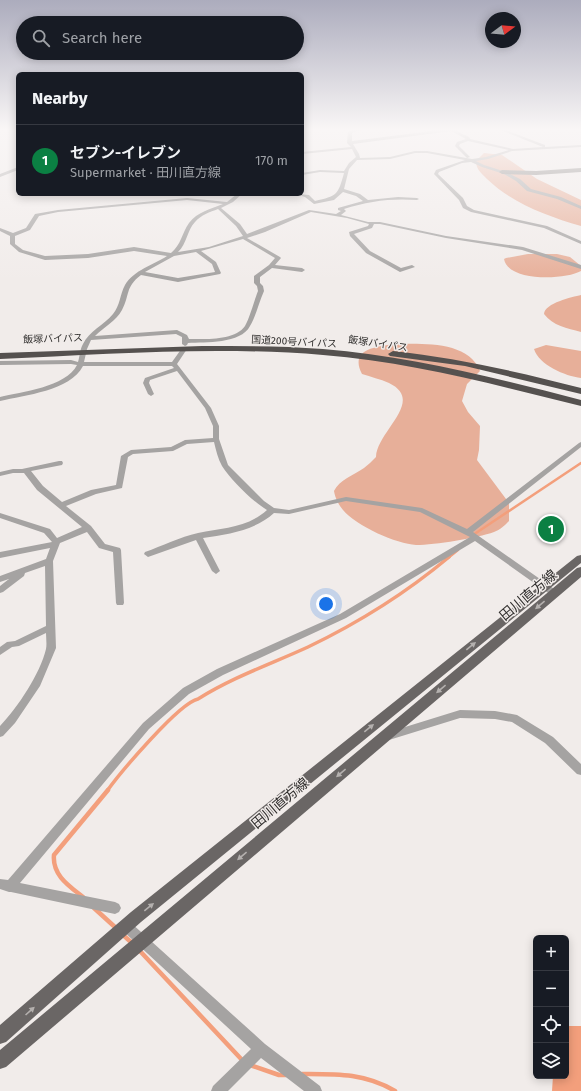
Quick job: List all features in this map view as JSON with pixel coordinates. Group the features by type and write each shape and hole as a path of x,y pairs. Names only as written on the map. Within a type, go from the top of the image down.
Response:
{"highway":[{"name":"飯塚バイパス","path":"0,351 185,345 295,346 374,352 483,372 581,397"},
{"name":"国道200号バイパス","path":"0,356 185,345 276,349 353,356 453,371 581,403"},
{"path":"374,352 413,355 459,363 581,391"},
{"path":"353,356 487,386 581,410"}],"main road":[{"name":"田川直方線","path":"0,1061 383,738 549,590 581,558"},
{"name":"田川直方線","path":"0,1036 126,926 549,590 581,571"}],"street":[{"path":"314,203 332,199 342,190 345,180"},
{"path":"442,180 461,199 465,207 479,213 544,227 581,243"},
{"path":"518,180 528,190 559,198 581,208"},
{"path":"342,190 358,195 368,202"},
{"path":"304,195 307,196 314,203"},
{"path":"166,196 169,200"},
{"path":"0,398 53,385 70,376 82,362 88,341 118,311 125,290 131,280 140,273 172,255 183,244 189,226 197,217 228,203 238,196"},
{"path":"337,215 344,211 340,209 368,202 400,198 417,199"},
{"path":"13,235 28,229 37,215 58,211 187,199 228,203"},
{"path":"311,211 314,203"},
{"path":"185,345 224,339 243,331 247,327 261,291 260,286 257,283 257,276 277,260 277,256 244,237 238,225 218,207"},
{"path":"13,235 12,244 15,248 32,256 45,258 88,256 134,249 172,255 198,251 244,237 280,225 311,211 372,223 380,223 446,237 523,249 581,267"},
{"path":"372,223 370,227 351,233 352,236 368,252 400,270 412,267"},
{"path":"0,228 13,235"},
{"path":"140,273 178,280 218,273 214,263 198,251"},
{"path":"271,266 302,270"},
{"path":"88,341 178,332 185,336 185,345 176,367 147,379 146,383 151,394"},
{"path":"0,363 82,362 176,367 208,408 216,426 217,440 225,464 232,474 261,502 272,510 289,512 346,499 422,510 472,534 549,590"},
{"path":"61,505 94,492 119,486 126,456 131,452 173,449 185,442 217,440"},
{"path":"4,886 146,726 186,691 220,672 343,616 472,534 581,444"},
{"path":"0,474 59,463"},
{"path":"26,470 40,488 88,528 102,546 116,550 120,603"},
{"path":"148,554 198,536 246,526 264,519 272,510"},
{"path":"0,515 47,532 56,543"},
{"path":"0,555 56,543 88,528"},
{"path":"198,536 216,571"},
{"path":"0,733 12,720 37,683 51,648 48,578 49,561 56,543"},
{"path":"2,576 28,569 49,561"},
{"path":"0,590 28,569"},
{"path":"0,652 10,644 16,644 51,627"},
{"path":"383,738 460,714 495,715 514,718 549,740 581,771"},
{"path":"4,886 115,908"},
{"path":"126,926 260,1049 315,1091"},
{"path":"218,1091 260,1049"}],"shaded area":[{"path":"488,180 539,180 581,200 581,226 555,218 531,208 497,188"},
{"path":"528,254 557,254 570,257 581,266 581,271 563,276 538,277 515,272 508,266 504,259"},
{"path":"581,295 581,332 556,324 544,314 549,307 554,304"},
{"path":"393,344 429,344 454,349 465,354 474,361 480,371 467,384 462,401 468,412 480,426 477,460 509,503 509,521 498,530 477,537 456,541 424,545 408,544 388,538 367,528 349,516 339,504 334,491 336,487 364,468 376,457 378,447 397,417 401,407 403,398 399,390 389,383 362,374 359,366 359,359 366,351 379,346"},
{"path":"546,345 581,351 581,378 553,369 541,360 534,349"},
{"path":"569,1026 581,1026 581,1091 552,1091 553,1079 569,1079"}],"waterway":[{"path":"473,535 581,463"},
{"path":"448,558 458,550"},
{"path":"107,791 150,740 164,725 189,703 252,671 308,647 345,628 399,595 449,557"},
{"path":"83,897 62,879 56,868 54,855 108,790"},
{"path":"94,908 116,928"},
{"path":"122,934 132,943"},
{"path":"139,950 243,1061"},
{"path":"250,1065 279,1075 286,1075"},
{"path":"302,1074 327,1074 361,1078 384,1085 395,1091"}],"place":[{"name":"セブン-イレブン","path":"551,529"}]}
